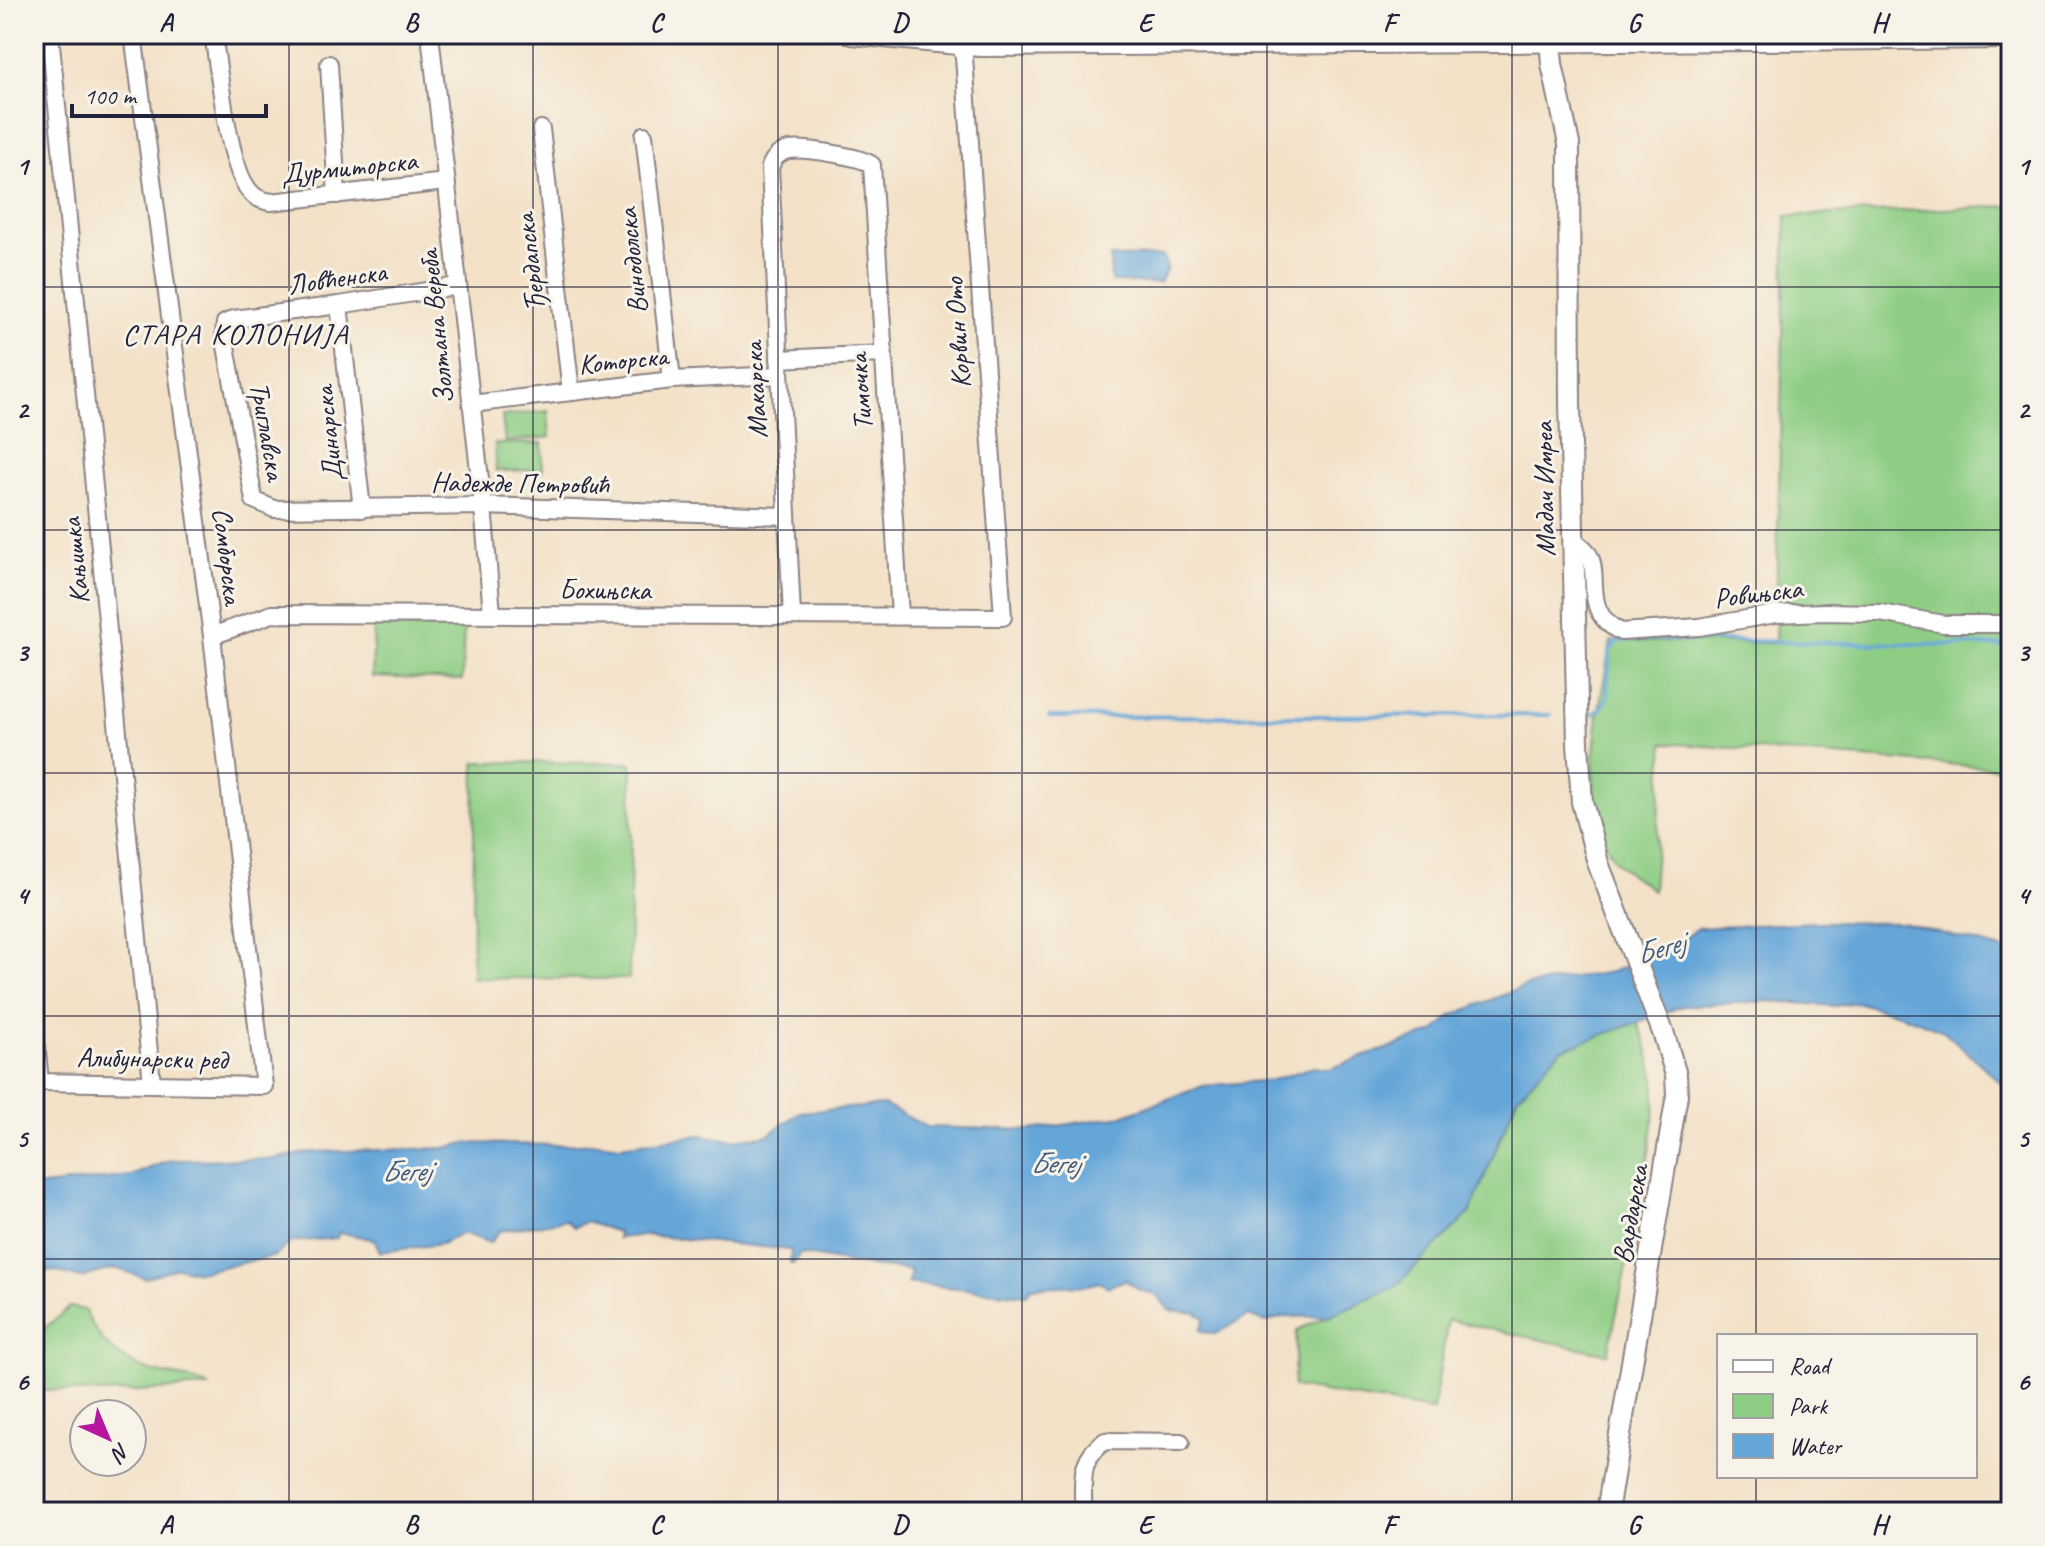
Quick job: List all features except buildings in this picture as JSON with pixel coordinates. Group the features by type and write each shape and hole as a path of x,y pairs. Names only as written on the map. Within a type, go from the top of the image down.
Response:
{"street":[{"name":"Кањишка","path":"50,34 152,1083"},
{"name":"Сомборска","path":"133,34 212,636 264,1086"},
{"name":"Дурмиторска","path":"213,34 235,158 246,187 257,199 271,202 446,182"},
{"name":"Золтана Вереба","path":"430,34 483,506 492,614"},
{"path":"852,34 959,40 1550,39 1592,36 2011,38"},
{"name":"Мадач Имреа","path":"1550,39 1552,64 1569,144 1573,545 1582,802 1598,863 1624,932"},
{"name":"Корвин Ото","path":"959,40 964,57 1003,617"},
{"path":"329,64 337,195"},
{"name":"Ђердапска","path":"541,129 571,392"},
{"name":"Винодолска","path":"644,135 672,380"},
{"name":"Тимочка","path":"772,162 790,150 857,157 872,165 900,616"},
{"name":"Макарска","path":"772,162 770,174 792,615"},
{"name":"Ловћенска","path":"225,323 234,319 458,286"},
{"name":"Динарска","path":"339,305 362,509"},
{"name":"Триглавска","path":"225,323 224,335 254,500"},
{"name":"Которска","path":"471,404 883,354"},
{"name":"Надежде Петровић","path":"254,500 274,509 483,506 787,516"},
{"name":"Ровињска","path":"1573,545 1579,544 1586,549 1591,559 1595,605 1601,617 1621,632 1699,627 1776,614 1824,612 1880,613 1944,624 2011,624"},
{"name":"Бохињска","path":"212,636 272,614 1003,617"},
{"name":"Вардарска","path":"1607,1512 1675,1116 1676,1075 1624,932"},
{"name":"Алибунарски ред","path":"34,1022 40,1082 264,1086"},
{"path":"1083,1512 1084,1466 1090,1452 1098,1445 1105,1441 1181,1442"}],"green space":[{"path":"2011,206 2011,769 1664,743 1653,890 1614,859 1596,809 1594,752 1611,641 1775,643 1786,216"},
{"path":"548,411 550,437 505,442 502,416"},
{"path":"542,443 543,470 496,471 495,444"},
{"path":"374,626 464,628 462,680 372,677"},
{"path":"475,762 632,763 629,979 472,978"},
{"path":"1637,1022 1645,1039 1655,1079 1655,1111 1647,1167 1608,1354 1448,1320 1433,1410 1293,1387 1297,1330 1395,1287 1470,1213 1517,1097 1560,1050"},
{"path":"70,1307 85,1310 95,1330 109,1347 137,1366 209,1387 105,1393 34,1389 34,1337"}],"water":[{"path":"1163,256 1167,268 1160,283 1111,282 1110,257"},
{"name":"Бегеј","path":"1818,922 1903,923 2002,949 2011,960 2011,1092 1944,1031 1856,1002 1835,1006 1769,1001 1683,1006 1560,1050 1517,1097 1470,1213 1395,1287 1328,1316 1283,1317 1266,1322 1248,1316 1215,1334 1200,1330 1205,1319 1197,1313 1169,1310 1157,1295 1140,1290 1125,1280 1108,1287 1099,1282 1031,1287 1026,1295 908,1283 911,1270 800,1254 793,1264 790,1263 791,1250 646,1235 617,1238 618,1232 586,1222 574,1227 566,1220 499,1231 490,1243 463,1233 441,1244 380,1252 375,1240 339,1232 337,1238 291,1242 275,1256 198,1272 178,1267 145,1278 115,1268 81,1278 55,1271 34,1273 34,1187 131,1176 170,1160 272,1159 312,1152 445,1148 466,1143 599,1143 620,1146 700,1135 733,1140 768,1135 800,1112 884,1105 927,1127 1030,1130 1122,1116 1203,1086 1272,1080 1313,1067 1329,1069 1434,1032 1451,1016 1525,986 1611,972 1672,948 1698,928"}],"waterway":[{"path":"1592,715 1602,707 1607,697 1609,652 1617,641 2011,646"},
{"path":"1049,717 1550,715"}],"district":[{"name":"СТАРА КОЛОНИЈА","path":"236,334"}]}
